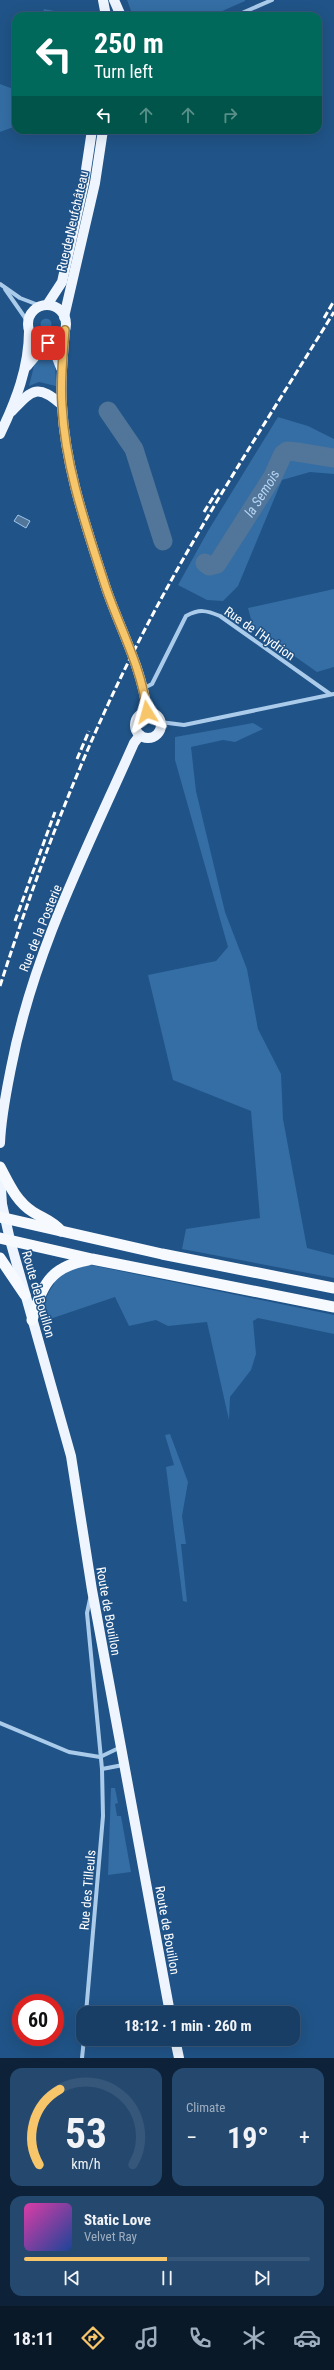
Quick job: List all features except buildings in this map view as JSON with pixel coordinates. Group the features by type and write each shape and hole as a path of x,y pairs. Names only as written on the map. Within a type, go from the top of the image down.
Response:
{"highway":[{"path":"0,1167 17,1198 34,1212 55,1224 62,1232"},
{"path":"2,1218 62,1232 334,1288"},
{"path":"5,1239 92,1259 334,1307"},
{"path":"0,1258 25,1295"},
{"path":"32,1320 40,1293 46,1281 59,1270 77,1262 92,1259"}],"main road":[{"path":"103,0 105,12"},
{"path":"114,0 119,12"},
{"name":"Rue de Neufchâteau","path":"44,306 62,282 84,183 91,134"},
{"name":"Rue de Neufchâteau","path":"64,317 95,183 102,134"},
{"path":"0,434 10,413 26,367 30,315 44,306 54,306 64,317 65,330 62,370 62,405 68,454 75,488 106,588 144,688 147,712"},
{"path":"29,326 34,338 47,343 56,355 62,370"},
{"path":"26,367 47,343 58,339 65,330"},
{"path":"10,413 34,392 48,393 62,405"},
{"path":"147,712 157,715 160,722 159,731 155,736 145,738 135,730 135,721 140,714 147,712"},
{"name":"Rue de la Posterie","path":"0,1143 6,1093 30,990 71,884 134,743 140,735"},
{"path":"0,1174 2,1218"},
{"name":"Route de Bouillon","path":"2,1218 5,1239 25,1295 72,1456 92,1590 169,2006"},
{"path":"176,2046 179,2058"}],"street":[{"path":"244,12 272,0"},
{"path":"1,285 20,298 44,306"},
{"path":"1,285 29,326"},
{"name":"Rue de l'Hydrion","path":"144,688 152,684 186,616 195,610 208,610 220,616 332,694"},
{"name":"Rue de l'Hydrion","path":"160,722 184,725 332,694"},
{"name":"Rue des Tilleuls","path":"87,2006 103,1816 102,1769 87,1613 92,1590"},
{"path":"0,1723 68,1752 100,1757 121,1747"},
{"path":"102,1769 124,1765"},
{"path":"82,2058 83,2046"}],"shaded area":[{"path":"127,0 245,0 220,12 132,12"},
{"path":"44,9 59,12 43,12"},
{"path":"0,84 12,88 12,128 0,132"},
{"path":"46,318 50,320 52,324 50,328 46,330 42,328 40,324 42,320"},
{"path":"45,351 55,361 56,386 39,382 29,386 35,362"},
{"path":"278,417 308,426 334,439 334,474 310,472 282,480 238,586 223,601 207,600 178,585 208,531"},
{"path":"18,515 30,521 26,528 14,521"},
{"path":"334,589 334,667 317,672 253,627 248,608"},
{"path":"253,723 263,729 235,742 223,740 191,747 196,791 225,912 247,969 258,1029 281,1074 283,1119 307,1248 334,1255 334,1278 182,1249 186,1229 260,1218 251,1111 173,1080 148,975 216,961 228,947 175,760 175,737"},
{"path":"91,1265 334,1315 334,1334 258,1318 253,1321 256,1354 251,1370 230,1397 229,1420 207,1322 168,1326 156,1320 129,1326 115,1297 47,1320 45,1315 45,1301 54,1284 52,1281 70,1270"},
{"path":"170,1434 188,1482 182,1516 186,1544 181,1544 187,1602 183,1601 166,1467 174,1465 165,1435"},
{"path":"111,1788 115,1788 118,1803 115,1804 117,1816 121,1816 131,1872 108,1875"}],"waterway":[{"name":"la Semois","path":"108,411 134,449 163,541"},
{"name":"la Semois","path":"205,563 209,566 217,564 273,476 283,454 287,451 334,458"}],"railway":[{"path":"324,318 334,301"},
{"path":"0,986 30,896 64,807 121,677 164,594 210,512 334,312"},
{"path":"204,512 219,488"},
{"path":"77,759 89,731"},
{"path":"15,921 55,812"}],"route":[{"path":"48,343 62,336 65,330 62,370 62,405 68,454 75,488 106,588 122,633 140,674 144,688 147,712"}]}
